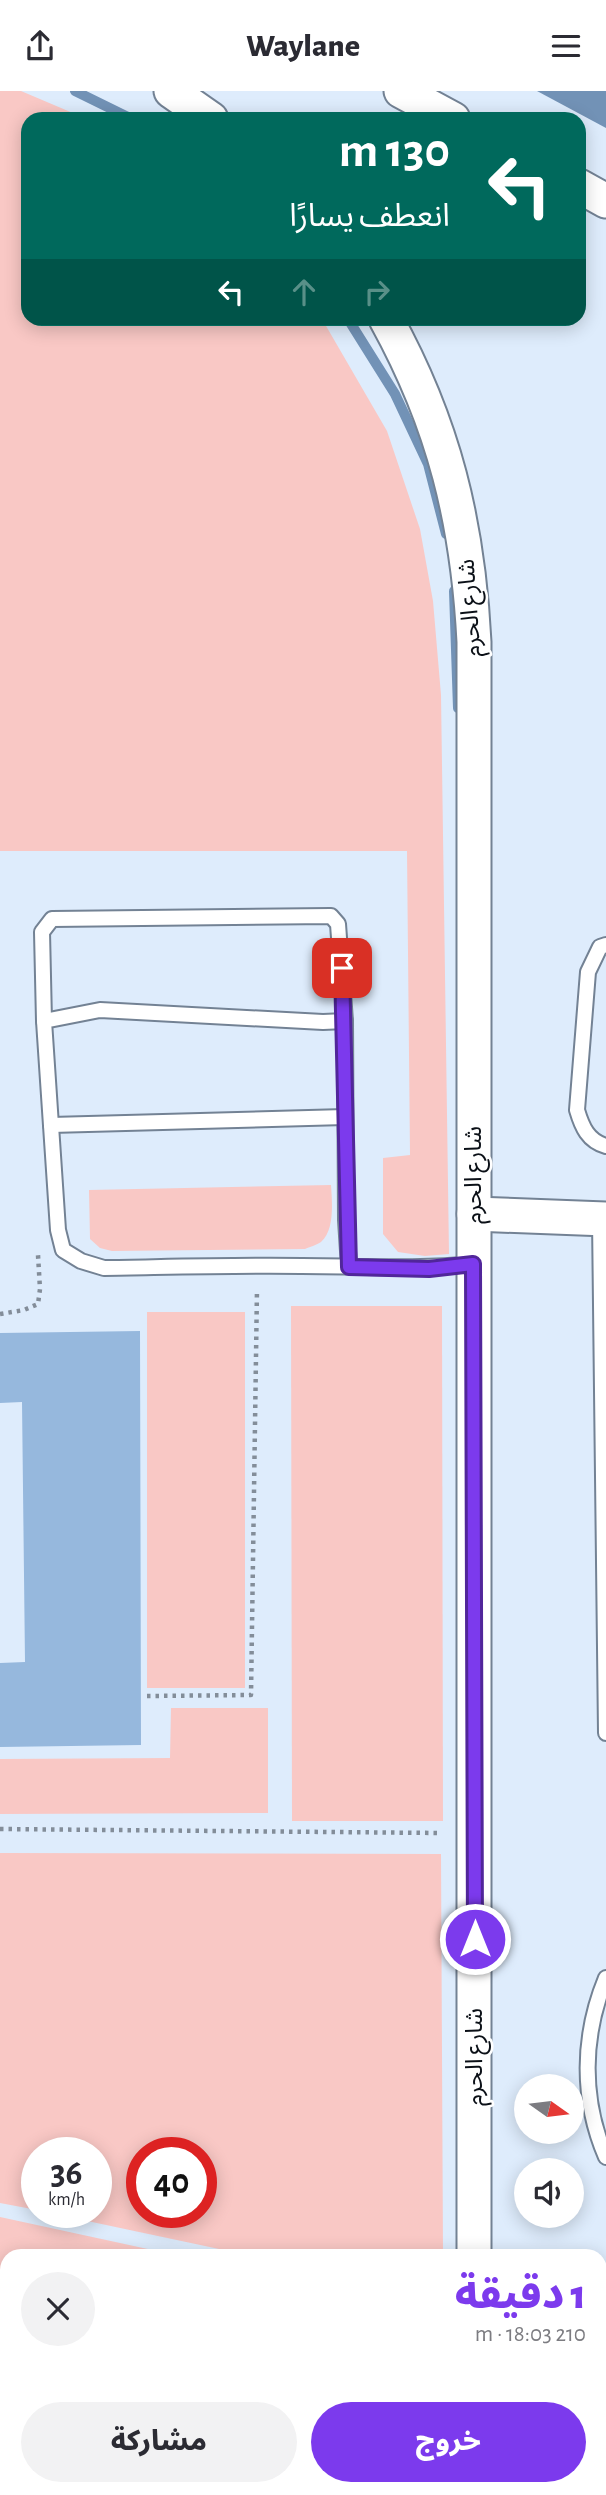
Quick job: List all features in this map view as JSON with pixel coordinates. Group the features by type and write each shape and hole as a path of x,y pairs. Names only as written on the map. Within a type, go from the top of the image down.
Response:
{"street":[{"path":"171,91 201,112"},
{"path":"401,91 440,112"},
{"path":"586,190 606,201"},
{"name":"شارع الحرم","path":"389,326 423,394 440,441 457,503 471,591 474,642 474,2249"},
{"path":"474,1214 603,1219"}],"lane":[{"path":"349,1267 345,1021 338,925 331,916 52,919 42,932 44,1021 58,1230 63,1250 81,1261 104,1268 429,1269 473,1264"},
{"path":"606,945 600,947 589,972 577,1110 584,1132 602,1146 606,1146"},
{"path":"44,1021 100,1010 345,1021"},
{"path":"51,1125 345,1117"},
{"path":"603,1219 606,1733"},
{"path":"606,1978 597,2000 587,2062 592,2115 606,2157"}],"path":[{"path":"0,1314 24,1310 38,1304 40,1289 37,1249"},
{"path":"146,1696 251,1695 257,1267"},
{"path":"0,1829 253,1829 475,1833"}],"shaded area":[{"path":"0,91 21,91 70,112 21,112 21,326 326,326 387,431 420,529 433,601 441,695 449,1254 425,1256 398,1252 383,1234 383,1158 410,1155 407,851 0,851"},
{"path":"331,1185 332,1215 329,1230 321,1242 305,1249 112,1251 100,1248 90,1239 89,1190"},
{"path":"291,1306 442,1306 443,1821 292,1821"},
{"path":"147,1312 245,1312 245,1688 147,1688"},
{"path":"171,1708 268,1708 268,1813 0,1814 0,1759 170,1758"},
{"path":"0,1853 441,1854 443,2249 219,2249 112,2226 112,2137 21,2137 21,2207 0,2203"},
{"path":"0,2217 21,2222 21,2228 51,2228 148,2249 0,2249"}],"water":[{"path":"537,91 606,91 606,128 586,117 586,112 576,112"}],"building":[{"path":"140,1331 141,1745 0,1747 0,1663 25,1662 22,1402 0,1403 0,1333"}],"waterway":[{"path":"75,91 118,112"},
{"path":"352,326 395,394 428,464 446,534"},
{"path":"454,591 458,708"}],"route":[{"path":"342,968 349,1267 429,1269 473,1264 475,1939"}]}
